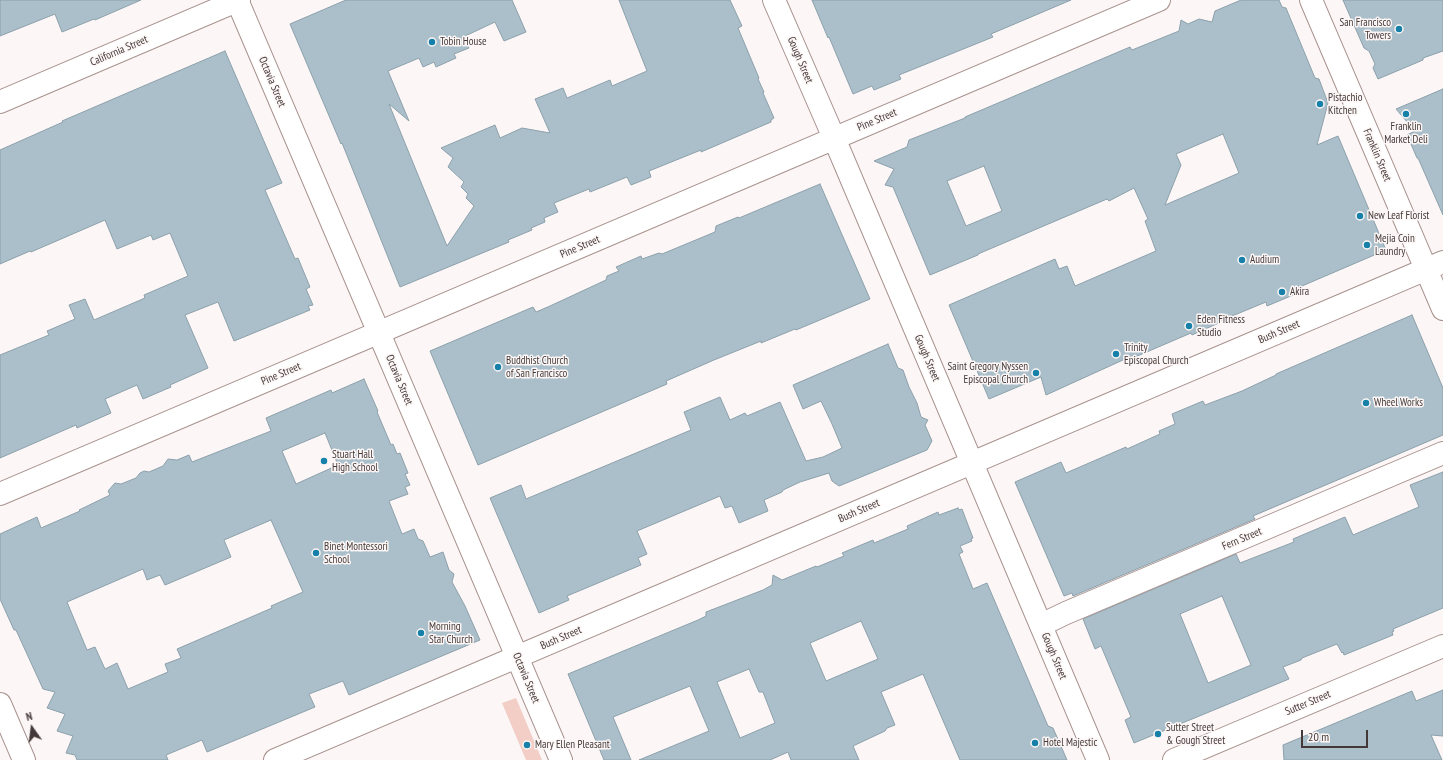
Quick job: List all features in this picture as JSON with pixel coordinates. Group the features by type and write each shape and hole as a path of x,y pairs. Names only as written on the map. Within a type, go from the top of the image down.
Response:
{"main road":[{"name":"California Street","path":"0,102 237,0"},
{"name":"Octavia Street","path":"237,0 561,760"},
{"name":"Gough Street","path":"774,0 1098,760"},
{"name":"Pine Street","path":"0,494 1159,0"},
{"name":"Franklin Street","path":"1311,0 1434,266 1443,310"},
{"name":"Bush Street","path":"275,760 1434,266"},
{"name":"Fern Street","path":"1041,625 1066,613 1443,454"},
{"name":"Sutter Street","path":"1174,760 1443,646"},
{"path":"0,704 24,760"}],"shaded area":[{"path":"516,698 542,760 526,760 502,703"}],"building":[{"path":"0,0 141,0 95,20 94,19 62,32 55,14 0,36"},
{"path":"346,0 512,0 526,32 504,41 495,22 463,37 469,48 454,54 456,58 436,67 434,62 423,67 419,58 388,71 409,121 389,104 447,246 474,206 466,198 468,194 461,187 464,182 448,167 453,158 441,148 495,125 500,138 522,128 550,133 535,99 563,88 567,98 610,80 612,86 647,71 619,0 730,0 742,26 738,28 774,118 771,122 701,152 701,150 649,171 651,177 631,185 627,177 590,192 589,189 554,203 558,212 544,218 545,222 531,228 532,230 508,240 509,242 400,287 342,143 341,144 290,24"},
{"path":"812,0 1071,0 991,34 993,37 899,75 901,79 874,90 872,86 853,94"},
{"path":"1241,0 1279,0 1282,7 1286,8 1315,78 1319,79 1328,103 1317,145 1338,136 1386,250 1295,289 1298,293 1267,306 1266,302 1220,321 1221,322 1192,335 1191,333 1135,357 1134,355 1046,395 1041,377 989,399 949,305 1055,259 1059,269 1067,266 1075,286 1156,251 1145,221 1148,219 1134,188 1109,201 1107,199 930,275 893,187 885,185 894,169 874,161 907,147 909,140 965,118 1130,47 1132,50 1179,31 1181,20 1188,24 1199,19 1212,22 1215,11","holes":["1223,134 1239,173 1165,205 1181,165 1176,154","984,166 1002,211 966,226 947,181"]},
{"name":"San Francisco Towers","path":"1343,0 1443,0 1443,51 1423,58 1423,60 1378,79 1373,68 1375,64 1369,51 1364,48"},
{"path":"225,51 282,183 265,190 295,259 298,258 310,287 306,289 313,305 308,306 310,310 234,341 218,302 185,315 208,368 170,385 171,387 143,399 137,385 105,399 111,413 77,428 76,425 0,458 0,355 49,335 47,331 75,319 69,305 85,299 94,320 145,298 144,295 188,276 170,233 153,240 151,235 117,249 105,220 0,264 0,150 63,122 62,121"},
{"path":"1443,89 1443,215 1407,135 1415,131 1396,109"},
{"path":"820,184 870,299 796,330 795,329 761,343 761,341 714,360 666,381 667,384 478,465 430,351 533,307 536,312 606,280 607,276 619,271 616,267 641,256 642,259 659,253 662,254 715,232 716,226"},
{"path":"1412,315 1443,388 1443,435 1253,516 1255,519 1073,596 1072,593 1064,596 1015,482 1061,462 1066,473 1126,447 1127,449 1160,434 1159,431 1175,424 1172,414 1203,401 1205,405 1242,391 1276,374"},
{"path":"888,344 898,368 903,370 917,403 921,417 928,420 925,425 932,441 927,450 839,486 832,481 829,473 800,482 764,500 768,511 739,523 732,506 725,508 720,496 637,531 647,554 638,558 641,565 567,596 569,600 539,613 490,498 521,485 526,499 691,430 684,412 720,397 730,420 745,413 747,416 780,402 806,461 823,457 842,448 832,424 821,401 803,409 793,385"},
{"path":"364,379 391,445 393,444 397,454 400,453 408,473 405,474 410,485 405,487 408,494 389,501 402,534 414,529 418,539 423,541 430,557 443,552 449,570 454,574 452,582 465,606 480,640 349,695 343,681 309,694 315,707 207,752 202,740 166,755 168,760 77,760 75,755 66,753 73,736 57,731 65,714 47,708 55,692 43,689 0,599 0,534 37,517 41,528 80,511 79,510 110,495 108,491 115,483 121,484 136,478 144,471 149,472 163,466 168,459 177,460 189,455 192,462 271,431 266,418 331,390 332,393","holes":["325,433 338,465 296,484 282,451","271,520 303,592 271,606 272,608 177,649 181,658 165,664 168,672 128,689 117,663 105,669 95,647 87,650 67,602 143,569 147,580 160,575 165,585 231,557 224,540"]},
{"path":"1443,472 1443,608 1393,629 1393,635 1344,655 1337,644 1302,658 1301,660 1283,667 1289,679 1134,743 1125,720 1131,717 1101,646 1095,649 1083,619 1236,554 1240,563 1294,542 1293,539 1345,517 1353,535 1419,507 1410,485","holes":["1222,596 1251,665 1208,683 1180,614"]},
{"path":"958,508 959,510 962,509 973,538 971,539 972,541 960,546 963,552 959,554 973,589 987,583 1048,726 1053,728 1067,760 960,760 923,674 881,692 895,725 853,746 859,760 791,760 788,752 770,760 639,760 709,731 690,686 613,717 631,760 604,760 568,674 698,620 706,616 706,612 763,590 772,585 773,575 782,580 844,556 842,553 873,540 874,543 908,529 907,526 938,512 939,515","holes":["861,621 878,659 826,681 810,643","749,669 759,692 763,692 775,723 740,738 717,682"]},
{"path":"1443,690 1443,736 1431,735 1442,760 1284,760 1283,745 1412,691 1416,701"}],"place":[{"name":"San Francisco Towers","path":"1399,29"},
{"name":"Tobin House","path":"432,42"},
{"name":"Pistachio Kitchen","path":"1320,104"},
{"name":"Franklin Market Deli","path":"1406,114"},
{"name":"New Leaf Florist","path":"1360,216"},
{"name":"Mejia Coin Laundry","path":"1367,245"},
{"name":"Audium","path":"1242,260"},
{"name":"Akira","path":"1282,292"},
{"name":"Eden Fitness Studio","path":"1189,326"},
{"name":"Trinity Episcopal Church","path":"1116,354"},
{"name":"Buddhist Church of San Francisco","path":"498,367"},
{"name":"Saint Gregory Nyssen Episcopal Church","path":"1036,373"},
{"name":"Wheel Works","path":"1366,403"},
{"name":"Stuart Hall High School","path":"324,461"},
{"name":"Binet Montessori School","path":"316,553"},
{"name":"Morning Star Church","path":"421,633"},
{"name":"Sutter Street & Gough Street","path":"1158,734"},
{"name":"Hotel Majestic","path":"1035,743"},
{"name":"Mary Ellen Pleasant","path":"527,745"}]}
